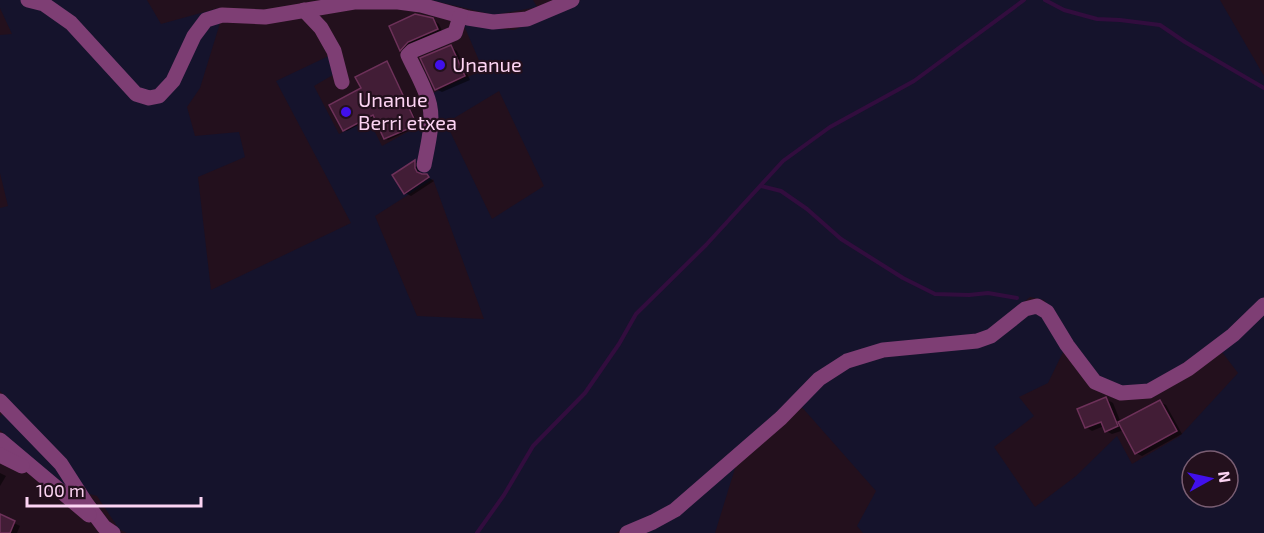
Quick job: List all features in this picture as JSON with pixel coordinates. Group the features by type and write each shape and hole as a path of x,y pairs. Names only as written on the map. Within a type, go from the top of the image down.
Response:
{"street":[{"path":"28,0 44,4 72,23 136,94 148,98 159,96 173,81 194,36 206,20 222,15 265,17 354,2 398,2 422,5 460,16 493,22 526,19 572,0"},
{"path":"304,10 321,28 334,51 342,82"},
{"path":"424,165 430,112 428,99 408,56 411,51 455,33 460,16"},
{"path":"627,533 675,510 781,418 819,379 847,361 883,350 977,341 991,336 1024,309 1037,306 1047,312 1067,345 1095,382 1121,393 1149,391 1188,369 1233,335 1264,304"},
{"path":"0,400 61,464 86,503 108,530"},
{"path":"0,440 108,530"},
{"path":"0,455 51,482"}],"shaded area":[{"path":"0,0 147,0 161,24 219,8 220,23 200,88 187,107 195,136 239,132 245,157 198,177 211,290 351,223 276,81 335,53 343,69 314,86 339,134 369,120 382,146 424,123 422,98 483,70 463,23 514,30 581,0 1220,0 1264,76 1264,299 1232,330 1150,386 1127,390 1104,381 1071,342 1044,300 1030,297 982,335 850,353 667,508 615,533 127,533 119,529 97,496 64,487 0,430 0,416 13,404 0,391 0,208 8,206 0,173 0,35 12,34 0,8","holes":["499,91 544,186 492,219 446,123","433,179 484,319 417,316 375,216"]},
{"path":"431,0 533,0 537,7 494,15"},
{"path":"1264,312 1264,533 863,533 857,526 876,491 800,405 830,376 847,367 910,352 976,348 1024,316 1034,313 1045,317 1064,350 1048,383 1019,397 1034,416 994,447 1035,507 1076,476 1117,436 1132,464 1180,436 1238,373 1222,352"},
{"path":"736,465 715,533 642,533"}],"building":[{"path":"415,14 433,18 438,29 408,42 400,51 389,26"},
{"name":"Unanue","path":"451,45 465,76 435,90 420,58"},
{"path":"387,61 417,125 384,139 373,115 343,131 329,105 361,88 355,77"},
{"path":"415,160 417,172 427,174 429,177 404,194 392,175"},
{"path":"1106,397 1118,426 1105,432 1101,422 1085,428 1077,409"},
{"path":"1160,400 1177,431 1135,454 1118,422"},
{"path":"0,514 15,521 10,533 0,533"}],"waterway":[{"path":"477,533 504,495 533,446 585,393 619,344 636,314 706,245 783,161 830,127 914,81 1024,0"},
{"path":"1045,0 1064,10 1097,19 1160,25 1264,88"},
{"path":"761,186 781,191 807,209 841,239 903,278 935,294 988,293 1017,298"}],"place":[{"name":"Unanue","path":"440,65"},
{"name":"Unanue Berri etxea","path":"346,112"}]}
